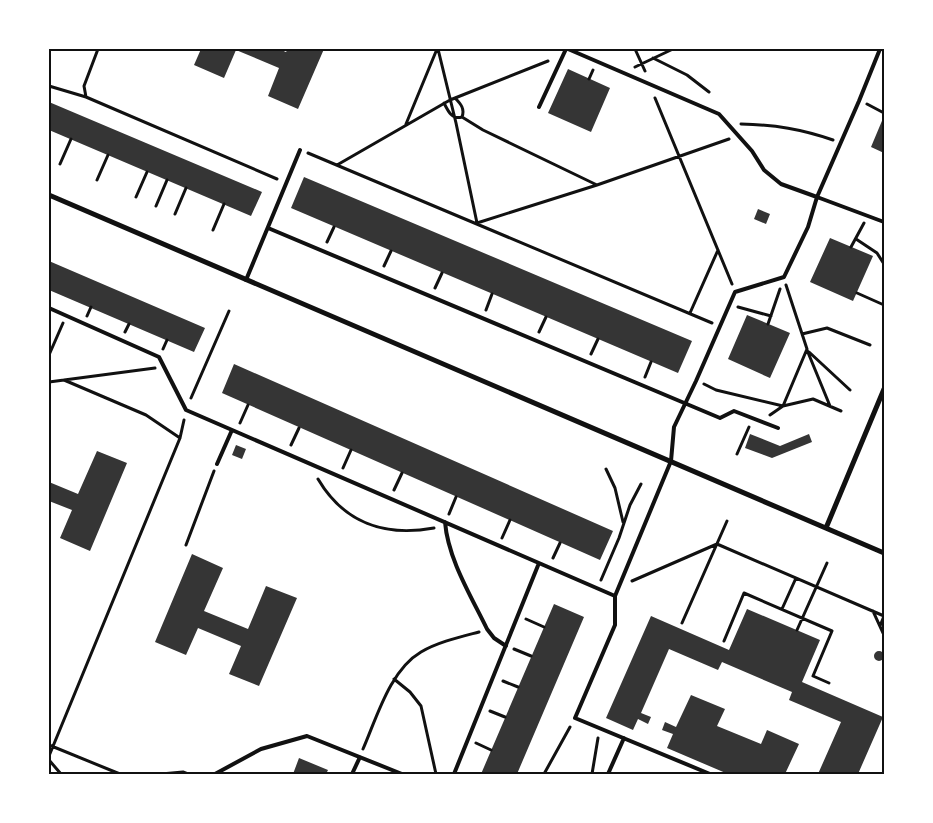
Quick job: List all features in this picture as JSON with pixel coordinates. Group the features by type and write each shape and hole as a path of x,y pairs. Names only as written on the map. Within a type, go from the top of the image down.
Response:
{"street":[{"path":"49,195 884,553"},
{"path":"826,528 884,389"}],"lane":[{"path":"539,107 567,49 719,114 752,151 764,170 782,184 884,222"},
{"path":"710,774 575,718 615,625 615,596 671,462 674,427 728,305 735,292 784,277 808,227 817,197 880,49"},
{"path":"246,280 300,150"},
{"path":"268,228 686,402 720,418 734,411 778,428"},
{"path":"49,308 160,357 186,410 615,596"},
{"path":"217,464 234,431"},
{"path":"445,522 446,536 451,553 487,630 494,638 506,646"},
{"path":"454,774 539,563"},
{"path":"216,774 261,749 306,736 402,774"},
{"path":"608,774 624,738"},
{"path":"352,774 360,757"}],"path":[{"path":"86,97 84,86 98,49"},
{"path":"438,49 455,117 476,223"},
{"path":"405,124 438,49"},
{"path":"635,49 735,292"},
{"path":"623,73 672,49"},
{"path":"337,165 405,124 450,100 563,55"},
{"path":"653,58 687,75 708,92"},
{"path":"49,86 86,97 286,183"},
{"path":"455,98 463,108 464,113 462,117"},
{"path":"859,101 884,112"},
{"path":"444,103 447,110 455,117 462,117 483,130 597,185"},
{"path":"728,124 773,125 808,132 841,143"},
{"path":"476,223 597,185 737,136"},
{"path":"60,164 71,139"},
{"path":"300,150 719,326"},
{"path":"97,180 108,155"},
{"path":"136,197 147,172"},
{"path":"156,206 167,180"},
{"path":"175,214 186,188"},
{"path":"213,230 224,204"},
{"path":"851,247 867,216"},
{"path":"323,251 334,227"},
{"path":"856,239 877,253 884,264"},
{"path":"690,313 718,250"},
{"path":"380,275 390,251"},
{"path":"431,296 442,272"},
{"path":"768,324 784,277"},
{"path":"784,277 807,349 830,406"},
{"path":"857,293 884,305"},
{"path":"483,318 492,294"},
{"path":"728,305 771,316"},
{"path":"49,756 50,746 180,438 186,410 229,311"},
{"path":"49,355 66,316"},
{"path":"536,340 546,317"},
{"path":"802,334 827,328 870,345"},
{"path":"588,362 598,339"},
{"path":"807,349 850,390"},
{"path":"783,406 807,349"},
{"path":"642,385 651,362"},
{"path":"49,382 164,366"},
{"path":"64,380 146,415 180,438"},
{"path":"696,381 716,390 783,406 813,399 841,411"},
{"path":"234,431 248,405"},
{"path":"737,454 753,418"},
{"path":"287,454 299,428"},
{"path":"339,476 351,450"},
{"path":"314,465 318,480 343,510 356,519 375,527 419,531 434,528 445,522 456,497"},
{"path":"606,469 615,488 623,522"},
{"path":"186,545 214,472"},
{"path":"391,498 402,473"},
{"path":"598,588 619,538 630,505 641,484"},
{"path":"499,545 510,520"},
{"path":"682,623 727,521"},
{"path":"549,567 560,542"},
{"path":"619,588 717,544 884,616 880,626"},
{"path":"797,630 827,564"},
{"path":"782,609 796,578"},
{"path":"724,641 744,593 832,631 813,676 829,683"},
{"path":"872,610 884,635"},
{"path":"518,616 544,627"},
{"path":"360,757 394,679 412,658 423,651 487,630"},
{"path":"506,646 532,656"},
{"path":"493,676 518,687"},
{"path":"394,679 410,692 421,706 436,774"},
{"path":"481,707 505,717"},
{"path":"544,774 575,718"},
{"path":"592,774 600,728"},
{"path":"468,740 491,750"},
{"path":"50,746 120,774"},
{"path":"49,760 61,774"},
{"path":"161,774 182,772 188,774"}],"building":[{"path":"201,49 279,49 286,52 288,49 324,49 298,109 268,96 279,68 236,50 224,78 194,65"},
{"path":"568,69 610,88 591,132 548,113"},
{"path":"49,102 262,192 251,216 49,130"},
{"path":"884,116 884,153 871,147"},
{"path":"304,177 692,341 678,373 291,208"},
{"path":"758,209 770,214 766,224 754,219"},
{"path":"830,238 873,256 853,301 810,282"},
{"path":"49,261 205,328 194,352 49,290"},
{"path":"747,315 790,333 770,378 728,359"},
{"path":"234,364 613,531 600,560 222,393"},
{"path":"750,434 780,446 809,434 812,442 772,458 745,448"},
{"path":"236,445 246,449 242,459 232,455"},
{"path":"97,451 127,463 90,551 60,538 72,510 49,501 49,482 78,494"},
{"path":"192,554 223,568 204,611 248,629 266,586 297,598 259,686 229,674 241,646 198,628 186,655 155,642"},
{"path":"554,604 584,617 517,774 481,774"},
{"path":"747,609 820,640 802,682 883,717 858,774 818,774 841,722 789,700 792,692 722,662 718,670 669,649 641,713 651,717 648,724 638,719 633,730 606,718 651,616 729,650"},
{"path":"877,651 881,651 884,656 883,660 877,661 874,658 874,654"},
{"path":"691,695 725,709 717,726 761,744 767,730 799,744 785,774 728,774 667,748 673,734 662,730 665,722 676,727"},
{"path":"299,758 328,770 326,774 293,774"}]}
